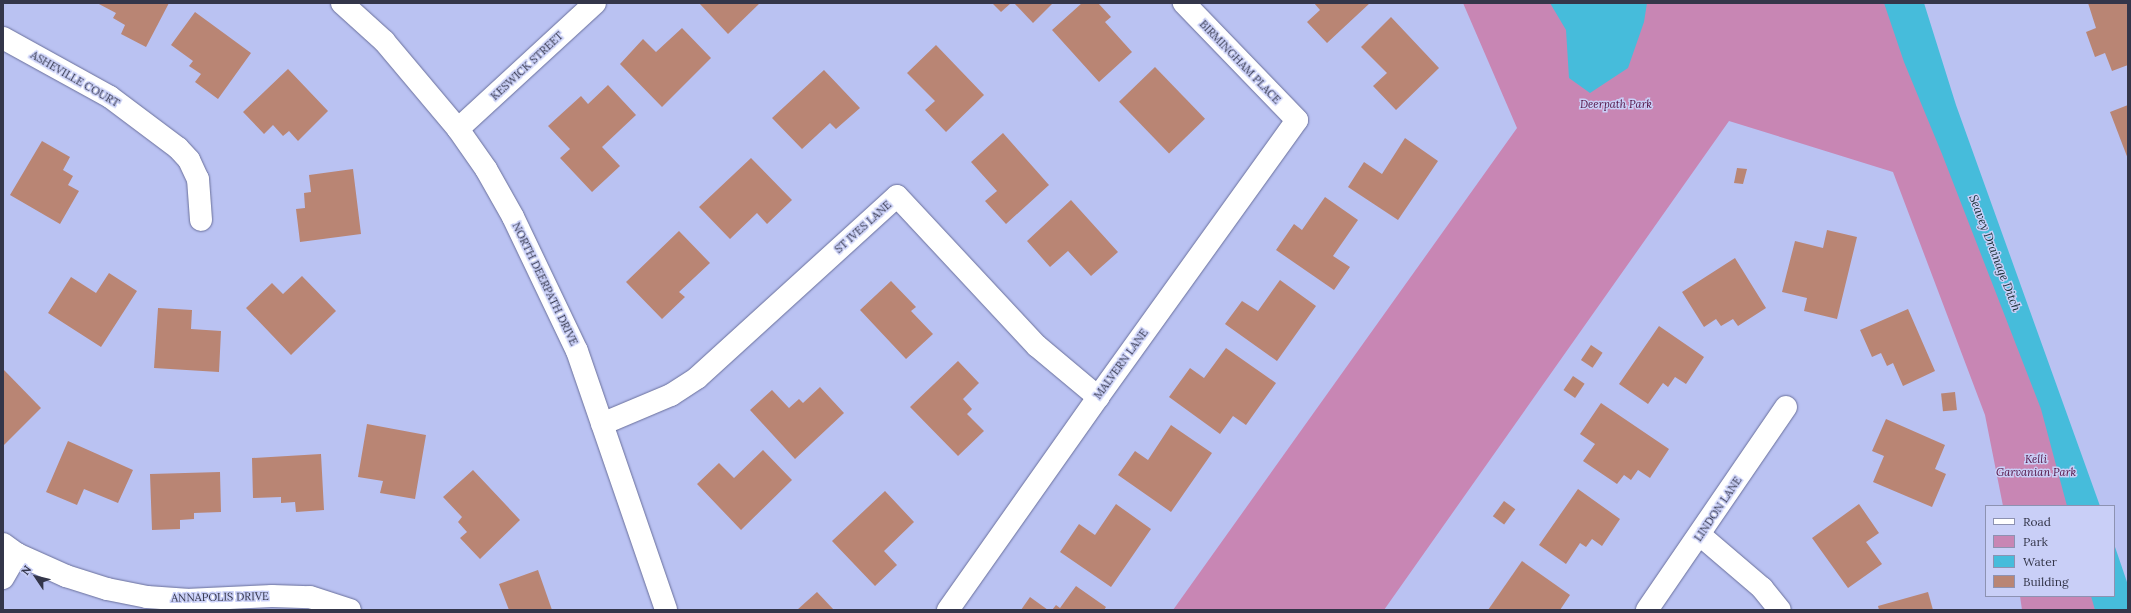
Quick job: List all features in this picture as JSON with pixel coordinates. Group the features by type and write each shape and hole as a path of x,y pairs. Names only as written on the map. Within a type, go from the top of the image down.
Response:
{"street":[{"name":"NORTH DEERPATH DRIVE","path":"342,3 384,41 458,129 486,169 513,217 577,351 666,610"},
{"name":"KESWICK STREET","path":"458,129 596,3"},
{"name":"BIRMINGHAM PLACE","path":"1184,3 1297,120"},
{"name":"ASHEVILLE COURT","path":"3,38 110,97 178,148 188,160 198,179 201,220"},
{"name":"MALVERN LANE","path":"948,610 1098,397 1297,120"},
{"name":"ST IVES LANE","path":"602,424 671,395 697,378 897,196 1037,346 1098,397"},
{"name":"LINDON LANE","path":"1647,610 1700,535 1786,407"},
{"path":"1700,535 1762,588 1780,610"},
{"path":"3,578 10,549"},
{"name":"ANNAPOLIS DRIVE","path":"10,549 66,576 107,589 147,597 186,600 272,596 310,597 350,610"}],"green space":[{"name":"Deerpath Park","path":"1463,3 1889,3 2094,505 2003,505 1985,415 1893,172 1729,121 1384,610 1173,610 1517,128"},
{"path":"2020,597 2115,597 2128,610 2022,610"}],"water":[{"path":"1550,3 1647,3 1644,22 1628,68 1590,93 1569,78 1566,30"},
{"name":"Seavey Drainage Ditch","path":"1884,3 1924,3 1956,105 2100,505 2067,505 2041,409 1942,154 1904,62"},
{"path":"2115,547 2128,585 2128,610 2095,610 2091,597 2115,597"}],"building":[{"path":"97,3 169,3 146,47 121,34 125,25 113,18 116,13"},
{"path":"699,3 760,3 728,34"},
{"path":"992,3 1011,3 1001,12"},
{"path":"1014,3 1053,3 1033,23"},
{"path":"1082,3 1098,3 1111,17 1105,22 1132,52 1099,82 1052,30"},
{"path":"1314,3 1370,3 1327,43 1307,22 1320,10"},
{"path":"2088,3 2128,3 2128,65 2112,71 2105,53 2095,57 2086,32 2096,28"},
{"path":"195,12 251,53 218,99 195,82 201,74 189,66 193,61 171,45"},
{"path":"1391,17 1439,68 1396,110 1373,86 1387,73 1361,47"},
{"path":"682,28 711,58 662,107 620,64 643,39 656,52"},
{"path":"936,45 984,95 946,132 925,110 935,101 907,73"},
{"path":"1155,67 1205,119 1169,154 1119,102"},
{"path":"288,69 328,111 298,141 289,131 283,136 273,125 264,134 243,112"},
{"path":"824,70 860,108 836,129 830,123 802,149 772,118"},
{"path":"608,85 636,115 602,147 620,166 592,192 560,158 570,149 548,126 581,96 588,104"},
{"path":"2128,105 2128,159 2110,112"},
{"path":"1003,133 1049,185 1006,224 985,201 997,191 971,162"},
{"path":"1405,138 1438,161 1398,220 1348,187 1364,162 1382,174"},
{"path":"42,141 70,157 63,170 73,176 68,185 79,191 60,224 10,195"},
{"path":"751,158 792,200 767,224 757,213 730,239 699,207"},
{"path":"1737,168 1747,169 1743,184 1734,183"},
{"path":"353,169 361,234 300,242 296,209 305,208 304,193 311,192 309,175"},
{"path":"1325,197 1358,220 1333,256 1350,267 1334,290 1276,250 1294,224 1302,230"},
{"path":"1071,200 1118,252 1091,276 1068,251 1050,267 1027,241"},
{"path":"1827,230 1857,237 1837,319 1804,311 1807,298 1782,292 1795,241 1823,248"},
{"path":"679,231 710,263 679,292 685,297 662,319 626,282"},
{"path":"1735,258 1766,308 1738,326 1733,319 1721,326 1716,319 1704,327 1682,292"},
{"path":"109,273 137,291 101,347 48,313 71,277 96,293"},
{"path":"302,276 336,311 291,355 246,308 272,283 283,294"},
{"path":"1280,280 1316,306 1277,361 1225,324 1242,301 1258,311"},
{"path":"891,281 916,307 911,311 933,334 906,359 860,310"},
{"path":"158,308 192,310 191,329 221,331 219,372 154,368"},
{"path":"1908,309 1935,371 1903,386 1893,363 1887,366 1881,353 1872,357 1860,330"},
{"path":"1659,326 1704,357 1686,384 1675,377 1668,387 1663,383 1648,404 1619,384"},
{"path":"1591,345 1603,353 1593,368 1581,360"},
{"path":"1226,348 1276,383 1246,425 1233,416 1220,434 1169,397 1190,368 1204,378"},
{"path":"958,361 979,383 963,399 972,409 967,414 984,431 958,456 910,407"},
{"path":"3,369 41,408 3,446"},
{"path":"1573,376 1585,384 1575,398 1563,390"},
{"path":"820,387 844,413 795,459 750,410 772,390 789,408 799,399 803,403"},
{"path":"1955,392 1957,410 1943,411 1941,393"},
{"path":"1601,403 1669,449 1650,478 1638,470 1631,480 1624,475 1617,484 1583,461 1595,444 1580,434"},
{"path":"1886,419 1945,445 1935,469 1946,474 1932,507 1873,482 1884,456 1872,451"},
{"path":"367,424 426,435 415,499 380,493 383,481 358,477"},
{"path":"1171,425 1212,453 1171,512 1118,475 1135,451 1148,460"},
{"path":"68,441 133,470 118,503 84,489 77,505 46,492"},
{"path":"763,450 792,480 741,530 697,484 719,463 734,478"},
{"path":"321,454 324,510 296,512 295,502 281,503 281,497 253,498 252,458"},
{"path":"473,470 520,520 480,559 460,538 467,532 458,522 462,517 443,497"},
{"path":"220,472 221,512 194,513 194,519 180,520 180,529 152,530 150,474"},
{"path":"1578,489 1620,519 1602,546 1592,539 1586,547 1580,543 1566,564 1539,545"},
{"path":"885,491 914,522 884,551 897,565 875,586 832,541"},
{"path":"1504,501 1515,509 1504,525 1493,516"},
{"path":"1116,504 1151,529 1111,587 1060,552 1079,524 1095,535"},
{"path":"1859,504 1879,533 1866,542 1882,564 1848,588 1812,538"},
{"path":"1522,561 1570,595 1560,610 1488,610"},
{"path":"538,570 552,610 509,610 499,584"},
{"path":"1076,586 1106,607 1104,610 1052,610 1056,605 1060,608"},
{"path":"817,592 834,610 797,610"},
{"path":"1928,592 1933,610 1879,610 1878,606"},
{"path":"1030,597 1048,610 1021,610"}],"park label":[{"name":"Kelli Garvanian Park","path":"2036,466"}]}
